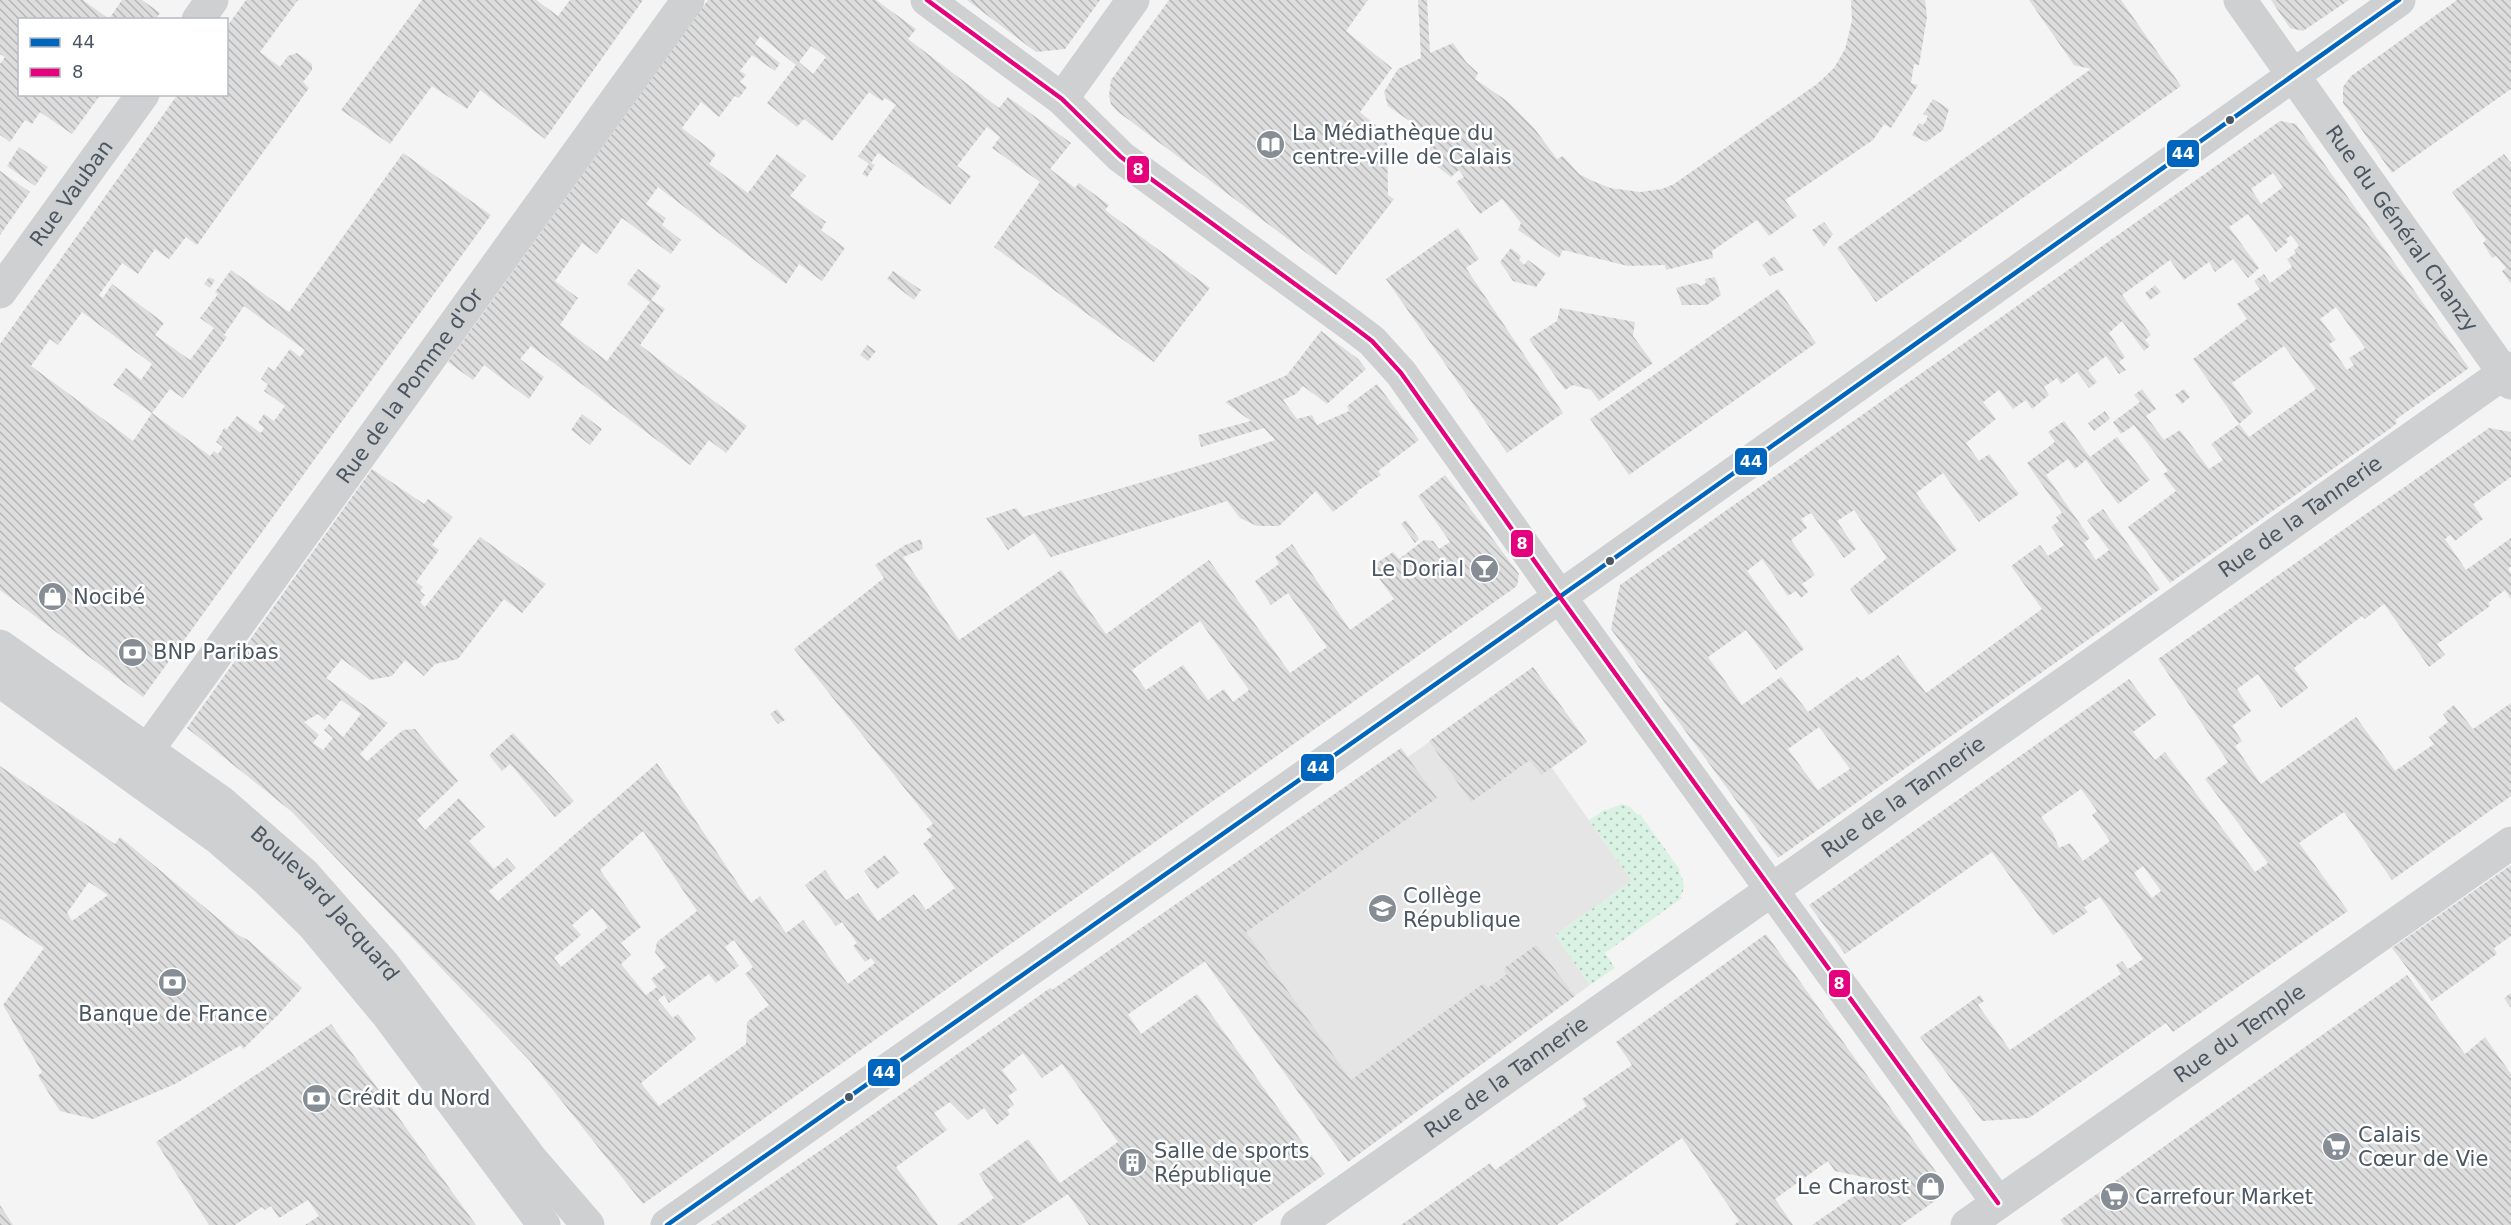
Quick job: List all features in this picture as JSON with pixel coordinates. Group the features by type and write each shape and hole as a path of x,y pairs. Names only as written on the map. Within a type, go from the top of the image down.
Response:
{"street":[{"path":"199,18 212,0"},
{"name":"Rue de la Pomme d'Or","path":"139,761 688,0"},
{"path":"927,0 1062,99 1120,157 1358,330 1386,355 1998,1203"},
{"path":"1062,99 1133,0"},
{"name":"Rue du Général Chanzy","path":"2240,0 2509,375"},
{"path":"667,1225 1560,597 2399,0"},
{"name":"Rue Vauban","path":"0,292 142,96"},
{"name":"Rue de la Tannerie","path":"1297,1225 2509,375"},
{"name":"Boulevard Jacquard","path":"0,646 139,761 313,925 387,1014 544,1225"},
{"name":"Boulevard Jacquard","path":"0,681 139,761 198,785 251,825 332,905 384,965 524,1150 588,1225"},
{"name":"Rue du Temple","path":"1967,1225 2511,843"}],"shaded area":[{"name":"Collège République","path":"1533,667 1587,742 1552,768 1632,881 1555,935 1590,985 1348,1162 1205,962 1128,1014 1141,1034 1104,1062 1052,990 1401,748 1408,757"}],"green space":[{"path":"1622,804 1630,807 1638,815 1640,814 1680,870 1684,884 1680,896 1682,898 1605,953 1615,968 1590,985 1555,935 1632,881 1589,820 1606,809"}],"building":[{"path":"0,0 83,0 108,18 18,18 18,96 100,96 72,134 40,112 32,124 25,120 10,142 0,135 0,64 5,57 0,54"},
{"path":"122,0 142,0 160,13 156,18 110,18"},
{"path":"246,0 298,0 260,52 280,67 288,56 297,53 312,64 312,70 303,82 309,88 197,245 186,237 169,259 155,249 138,274 122,263 99,295 103,298 112,284 164,323 155,335 190,360 214,328 200,318 218,294 215,292 231,270 289,312 403,153 491,215 143,697 0,590 0,344 177,96 228,96 228,25","holes":["244,306 305,350 300,357 290,349 274,371 268,367 261,379 268,384 264,391 285,406 274,421 264,414 258,423 264,428 261,433 237,416 227,429 224,428 216,442 223,447 218,454 214,451 210,456 152,413 170,389 183,398 227,337 224,335","82,312 152,364 141,380 126,368 113,385 152,413 133,441 31,366 50,339 58,345"]},
{"path":"422,0 536,0 558,16 570,0 643,0 545,139 480,90 467,109 432,86 390,144 341,110"},
{"path":"708,0 876,0 916,29 908,39 999,108 1008,97 1071,143 1050,169 1075,188 1079,183 1109,205 1105,210 1210,288 1154,362 994,247 1040,182 992,148 1000,137 987,127 957,166 971,176 950,205 878,153 871,163 875,165 867,177 862,174 869,164 858,156 896,105 885,98 882,101 869,92 832,141 804,119 797,127 767,103 796,65 760,36 755,44 780,63 775,71 752,55 740,71 746,75 740,82 747,87 739,98 735,96 719,117 701,102 682,128 716,154 709,164 748,193 777,154 806,176 790,196 826,222 821,230 845,248 822,281 799,264 786,284 658,187 646,204 666,218 662,225 681,240 671,254 622,218 597,254 582,243 555,281 578,298 560,325 607,361 650,302 627,284 638,269 661,286 651,300 665,309 640,345 747,426 726,453 709,440 690,465 531,346 520,359 544,377 529,399 484,365 473,380 448,362","holes":["811,46 826,57 813,74 799,62"]},
{"path":"967,0 1100,0 1065,49 1036,52"},
{"name":"La Médiathèque du centre-ville de Calais","path":"1169,0 1368,0 1346,31 1392,68 1360,112 1387,135 1388,195 1394,199 1336,275 1117,111 1111,104 1109,96 1111,80"},
{"path":"1418,0 1427,0 1430,53 1453,43 1466,62 1478,73 1475,79 1507,101 1534,128 1557,159 1563,156 1579,174 1610,188 1640,192 1662,189 1674,184 1817,84 1834,68 1845,49 1852,21 1851,0 1925,0 1927,17 1919,65 1914,64 1911,83 1918,85 1891,128 1884,124 1873,140 1785,200 1797,216 1769,236 1757,220 1712,251 1713,258 1666,270 1665,265 1628,266 1563,250 1559,258 1518,230 1521,223 1502,199 1480,214 1456,182 1464,177 1459,170 1451,177 1422,155 1434,138 1388,106 1384,92 1398,69 1421,58"},
{"path":"2029,0 2121,0 2181,86 1876,302 1837,248 2091,69 2074,65"},
{"path":"2271,0 2349,0 2303,31 2290,28"},
{"path":"2457,0 2511,0 2511,89 2392,173 2343,103 2343,87 2351,76"},
{"path":"1933,99 1949,109 1943,130 1926,142 1912,135 1919,123 1923,125 1926,121 1928,116 1923,114"},
{"path":"2280,121 2296,124 2469,368 2395,420 2397,423 2391,428 2170,583 2128,527 2176,491 2163,474 2168,471 2134,425 2121,434 2113,422 2140,402 2134,395 2142,389 2156,409 2146,416 2164,440 2180,430 2209,469 2223,460 2211,444 2239,424 2193,359 2247,319 2237,304 2260,289 2254,281 2264,274 2270,283 2292,267 2287,259 2296,253 2294,250 2299,246 2291,235 2286,239 2288,242 2276,252 2248,214 2229,227 2259,268 2248,278 2233,259 2215,272 2209,262 2184,280 2170,260 2122,295 2151,335 2145,340 2150,346 2144,351 2122,321 2109,333 2125,357 2119,362 2126,370 2119,374 2106,356 2088,370 2097,382 2089,388 2077,372 2061,384 2057,378 2044,387 2049,395 2032,409 2026,400 2013,409 1999,390 1983,402 1996,419 1966,443 1979,461 1989,454 2019,494 1979,522 1943,473 1916,493 1957,550 1869,615 1850,589 1887,558 1854,510 1837,521 1856,549 1844,558 1811,513 1801,519 1807,528 1791,540 1815,575 1802,584 1808,592 1801,598 1796,591 1788,596 1762,559 1747,571 1804,649 1776,670 1746,630 1708,657 1742,705 1781,677 1808,712 1857,677 1861,681 1898,655 1926,693 2042,609 2011,566 2040,545 2048,556 2064,545 2051,527 2059,521 2056,517 2062,513 2027,463 2055,442 2048,432 2064,421 2090,457 2117,437 2150,480 2118,504 2086,460 2075,469 2068,459 2046,475 2090,538 2084,543 2096,560 2109,550 2087,520 2103,509 2160,589 1778,858 1611,629 1620,585","holes":["2273,173 2283,187 2261,204 2251,189","2336,307 2365,348 2349,358 2354,365 2347,370 2329,344 2336,340 2320,319","2284,346 2316,389 2249,437 2239,424 2253,412 2232,383","1819,727 1850,769 1818,790 1788,749"]},
{"path":"19,147 48,167 35,186 7,166"},
{"path":"2504,154 2511,163 2511,284 2502,271 2506,268 2496,256 2492,258 2483,243 2486,240 2452,192"},
{"path":"0,171 30,192 0,235"},
{"path":"1824,222 1833,234 1824,247 1812,230"},
{"path":"1458,228 1479,259 1466,268 1563,413 1507,453 1386,279"},
{"path":"1511,248 1521,256 1519,260 1524,265 1528,260 1546,273 1536,287 1513,281 1500,262"},
{"path":"1774,256 1784,270 1770,276 1762,265"},
{"path":"893,271 921,290 914,300 887,279"},
{"path":"209,277 215,280 210,288 204,284"},
{"path":"1715,277 1721,295 1707,305 1682,305 1676,288 1695,283 1701,286 1706,283 1705,279"},
{"path":"2155,285 2161,292 2150,300 2145,293"},
{"path":"1778,289 1816,343 1629,475 1590,419"},
{"path":"1560,308 1635,322 1633,336 1653,363 1599,401 1591,390 1573,385 1565,390 1529,339 1557,321"},
{"path":"1321,331 1358,359 1366,369 1327,404 1303,386 1296,394 1283,400 1297,419 1312,415 1317,425 1349,411 1347,406 1377,384 1419,440 1378,471 1381,475 1333,512 1316,491 1279,526 1257,526 1240,518 1227,501 1051,557 1034,533 1008,550 986,518 1016,508 1023,517 1218,460 1275,440 1264,428 1201,447 1198,435 1251,421 1225,402 1287,375"},
{"path":"867,345 876,351 868,361 860,355"},
{"path":"2184,389 2190,397 2182,404 2175,395"},
{"path":"2105,411 2110,419 2094,431 2088,423"},
{"path":"582,414 602,429 590,445 571,430"},
{"path":"2489,428 2511,432 2511,477 2473,504 2483,519 2455,541 2450,535 2445,539 2466,570 2511,538 2511,566 2508,569 2511,574 2511,599 2505,590 2488,603 2490,606 2437,644 2445,655 2429,667 2384,604 2365,619 2362,616 2294,668 2308,688 2281,708 2258,674 2237,689 2251,711 2232,726 2242,741 2235,746 2261,784 2356,717 2395,771 2434,744 2429,737 2448,722 2443,714 2454,705 2473,729 2511,703 2511,796 2392,880 2344,812 2299,843 2348,911 2173,1032 2166,1023 2029,1118 1982,1121 1920,1037 1980,995 1984,1001 1978,1005 2010,1050 2121,974 2116,965 2122,961 2128,969 2143,959 2100,897 2084,907 2088,912 2053,935 1992,852 1845,954 1809,905 2129,679 2156,715 2133,732 2155,760 2165,752 2255,872 2268,863 2205,779 2228,762 2158,659","holes":["2081,789 2097,811 2092,815 2110,841 2083,861 2070,843 2059,848 2053,833 2041,817","2143,866 2161,891 2152,898 2134,873"]},
{"path":"372,469 424,504 428,499 453,517 432,545 439,550 416,582 423,587 420,591 425,595 420,602 425,607 480,537 546,584 522,613 504,599 458,659 435,664 424,676 405,660 392,676 370,680 342,659 326,678 388,723 360,754 367,761 403,730 415,729 458,781 417,820 425,830 459,798 485,827 469,841 494,869 507,858 516,868 489,891 498,901 657,763 751,903 760,896 786,933 803,920 848,984 875,963 871,958 865,962 853,946 857,943 842,922 836,926 805,885 825,870 846,900 858,893 878,921 914,894 926,910 955,888 923,844 932,836 926,829 933,824 794,649 884,578 875,565 905,545 921,539 923,549 903,557 959,640 1061,570 1106,634 1209,560 1290,673 1327,647 1288,593 1271,605 1255,581 1279,564 1275,557 1292,544 1350,630 1394,599 1371,567 1393,552 1399,559 1424,540 1433,541 1439,549 1450,542 1418,496 1445,475 1519,574 1517,586 643,1204 530,1061 291,811 187,728","holes":["1200,621 1249,690 1233,702 1224,689 1208,700 1183,665 1146,690 1132,670","341,700 361,714 343,737 329,724 324,730 333,738 323,750 313,743 319,735 304,722 318,714 325,720","643,831 697,911 657,942 655,952 666,967 651,979 657,987 646,995 621,964 631,955 621,943 641,927 600,870","592,908 608,927 561,967 554,958 581,935 572,925","734,940 753,967 745,974 769,1005 747,1022 746,1044 659,1106 641,1083 696,1039 678,1014 673,1018 658,1000 664,995 669,1003 709,974 716,983 739,966 725,947"]},
{"path":"1406,520 1419,539 1415,543 1401,524"},
{"path":"1533,667 1587,742 1541,775 1530,760 1471,802 1429,741"},
{"path":"777,709 785,720 778,724 770,714"},
{"path":"513,733 574,801 555,817 510,764 502,771 489,755"},
{"path":"1401,748 1437,798 1246,932 1351,1080 1484,983 1488,988 1507,974 1503,969 1536,945 1575,996 1348,1162 1205,961 1127,1015 1141,1034 1197,994 1325,1174 1252,1225 1089,1225 1068,1194 1021,1225 957,1225 994,1198 979,1174 1028,1139 1060,1183 1118,1142 1062,1064 1042,1078 1023,1053 1002,1070 1017,1090 1008,1096 1014,1105 1007,1110 1010,1114 997,1125 984,1108 968,1120 950,1102 934,1113 947,1130 896,1167 938,1225 711,1225 862,1122 1050,988 1052,990"},
{"path":"0,766 115,844 120,837 238,935 248,940 302,988 243,1049 241,1045 175,1084 93,1119 60,1111 38,1076 42,1072 3,1005 44,948 0,918","holes":["89,882 108,895 72,921 67,913"]},
{"path":"885,855 899,873 877,889 864,871"},
{"path":"2511,865 2511,936 2494,948 2497,954 2432,1001 2392,948"},
{"path":"1766,934 1944,1183 1943,1195 1901,1225 1812,1225 1877,1180 1835,1171 1828,1161 1775,1199 1793,1225 1734,1225 1739,1221 1682,1138 1557,1225 1401,1225 1490,1163 1495,1170 1587,1106 1582,1099 1632,1065 1616,1042"},
{"name":"Calais Cœur de Vie","path":"2407,975 2465,1054 2485,1037 2511,1074 2511,1225 2064,1225 2060,1220"},
{"path":"2511,993 2511,1008 2504,998"},
{"path":"331,1024 476,1225 305,1225 319,1216 308,1200 279,1218 271,1206 265,1210 262,1207 235,1225 209,1225 156,1142"},
{"path":"0,1205 13,1225 0,1225"}],"transit line":[{"name":"8","path":"927,0 1062,99 1121,157 1372,341 1401,373 1998,1203"},
{"name":"44","path":"667,1225 1592,574 2399,0"}],"place":[{"name":"La Médiathèque du centre-ville de Calais","path":"1271,145"},
{"name":"Le Dorial","path":"1485,569"},
{"name":"Nocibé","path":"52,597"},
{"name":"BNP Paribas","path":"132,652"},
{"name":"Collège République","path":"1382,908"},
{"name":"Banque de France","path":"173,983"},
{"name":"Crédit du Nord","path":"316,1098"},
{"name":"Calais Cœur de Vie","path":"2337,1147"},
{"name":"Salle de sports République","path":"1133,1163"},
{"name":"Le Charost","path":"1930,1187"},
{"name":"Carrefour Market","path":"2114,1197"}]}
